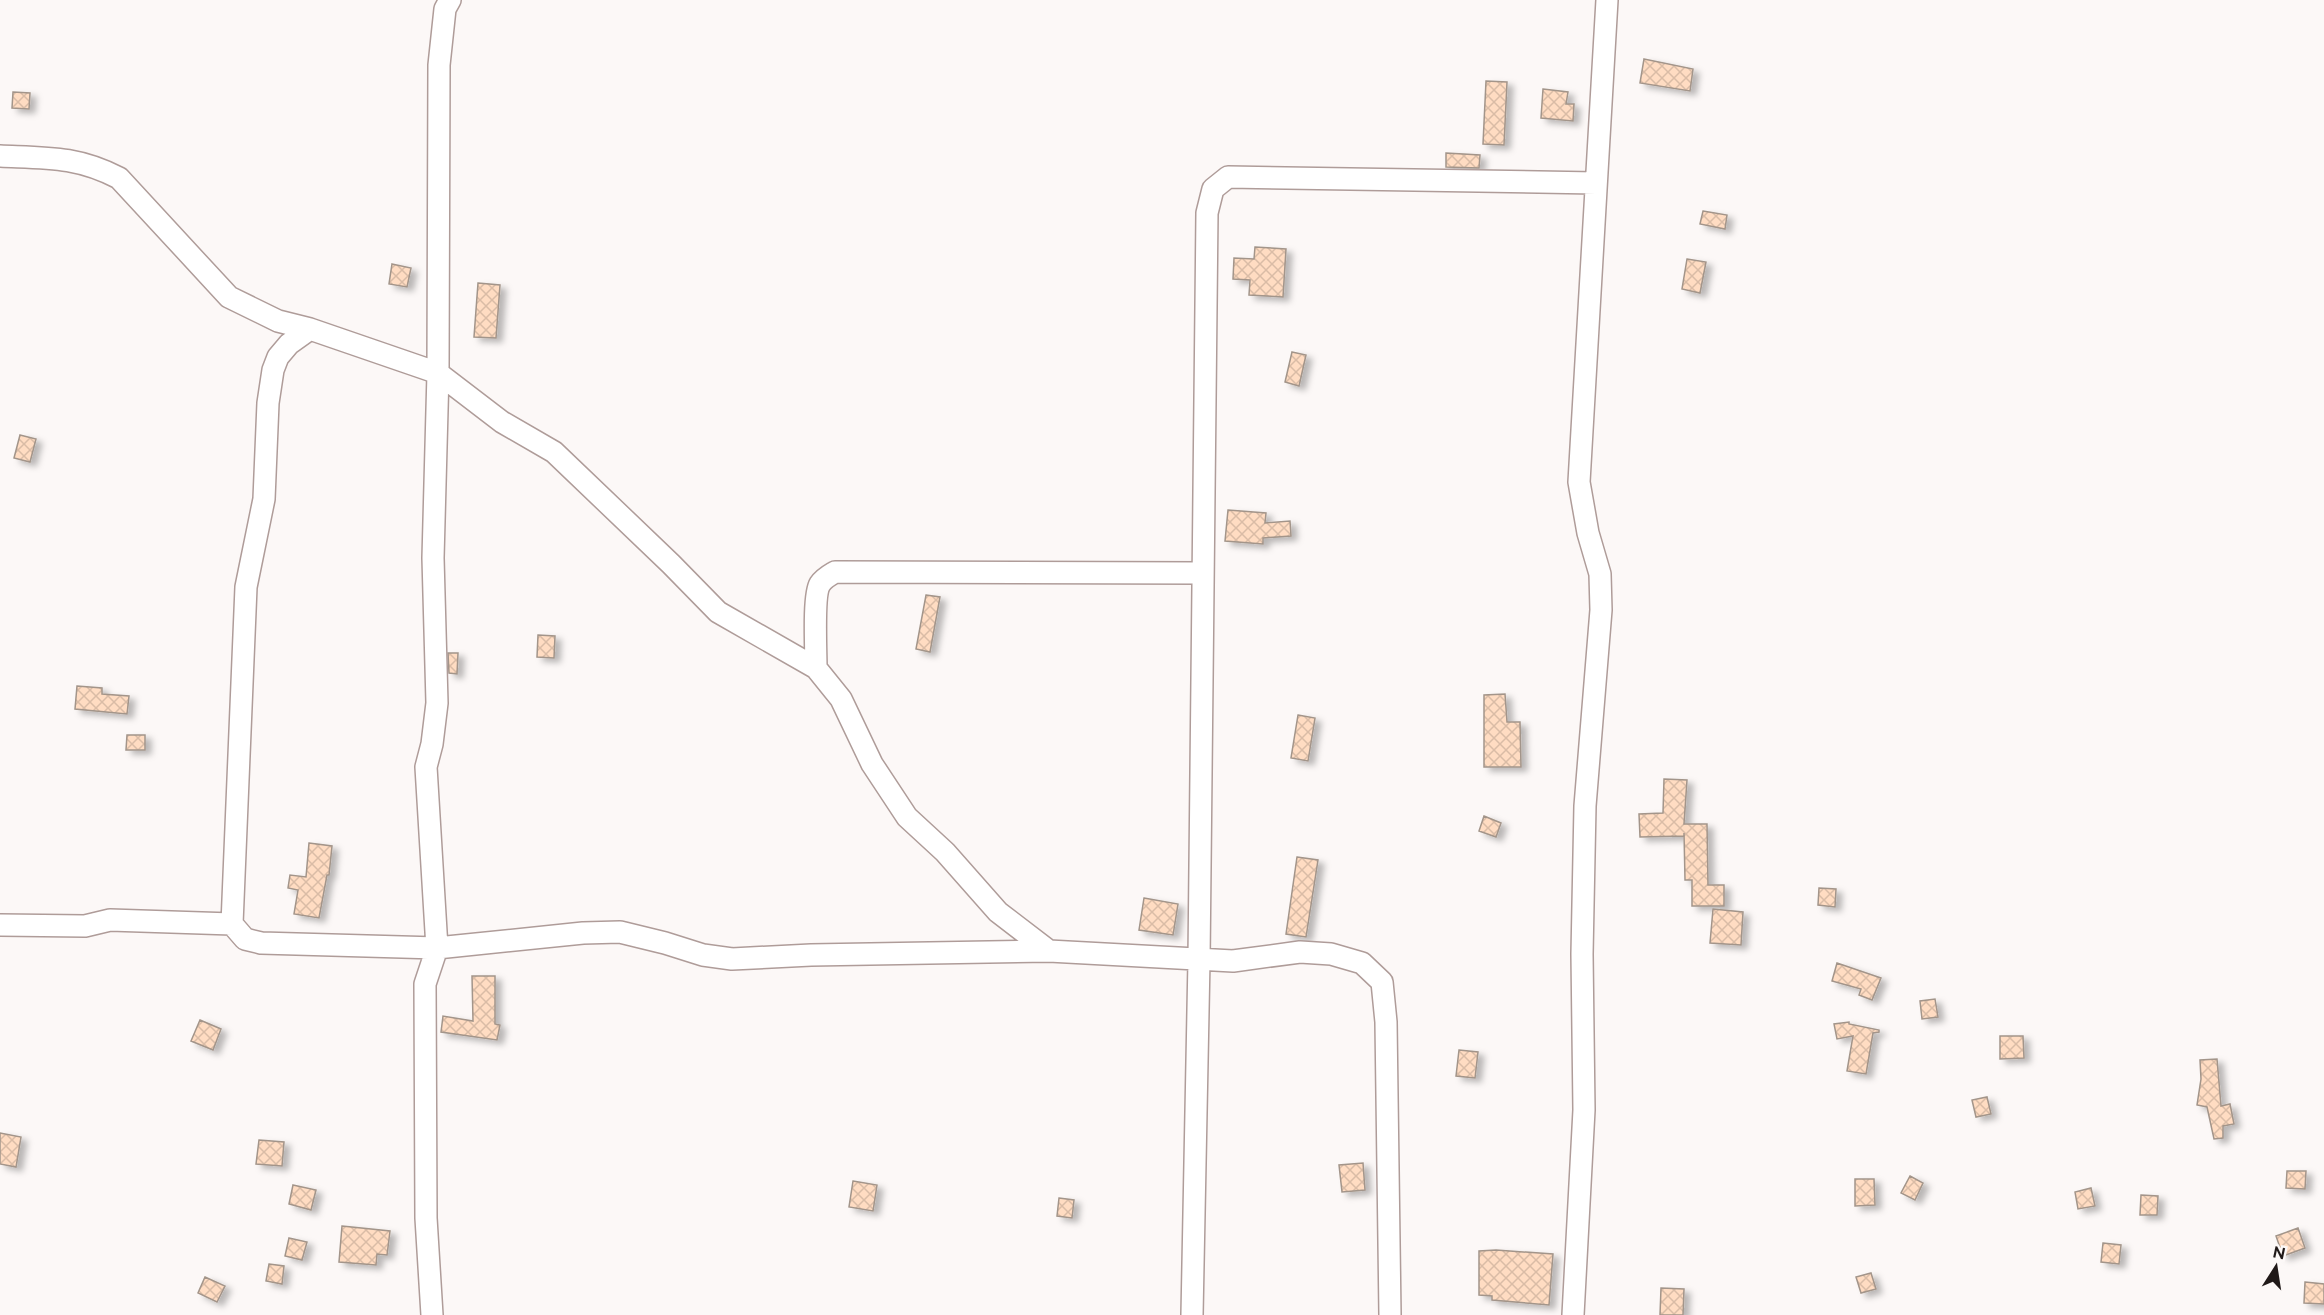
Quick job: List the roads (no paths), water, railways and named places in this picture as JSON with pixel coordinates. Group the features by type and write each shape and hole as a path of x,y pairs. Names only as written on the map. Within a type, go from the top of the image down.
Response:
{"street":[{"path":"432,1315 426,1218 425,984 438,948 426,768 432,744 437,703 433,558 438,373 439,66 445,9 450,0"},
{"path":"1573,1315 1584,1110 1582,954 1585,806 1601,610 1600,574 1588,533 1579,482 1607,0"},
{"path":"0,156 67,158 98,167 119,178 229,297 278,321 310,329 438,373 502,422 554,452 718,612 816,668 841,699 872,764 907,817 945,852 998,912 1049,951"},
{"path":"1192,1315 1199,960 1208,213 1213,189 1227,177 1596,183"},
{"path":"310,329 289,344 278,357 273,370 264,499 246,587 232,924 245,939 261,943 438,948 582,933 620,932 703,955 732,959 811,955 1049,951 1233,961 1300,952 1331,954 1362,963 1382,982 1386,1034 1390,1315"},
{"path":"816,668 816,601 819,585 826,577 835,573 1203,573"},
{"path":"0,925 85,926 110,920 232,924"}]}
